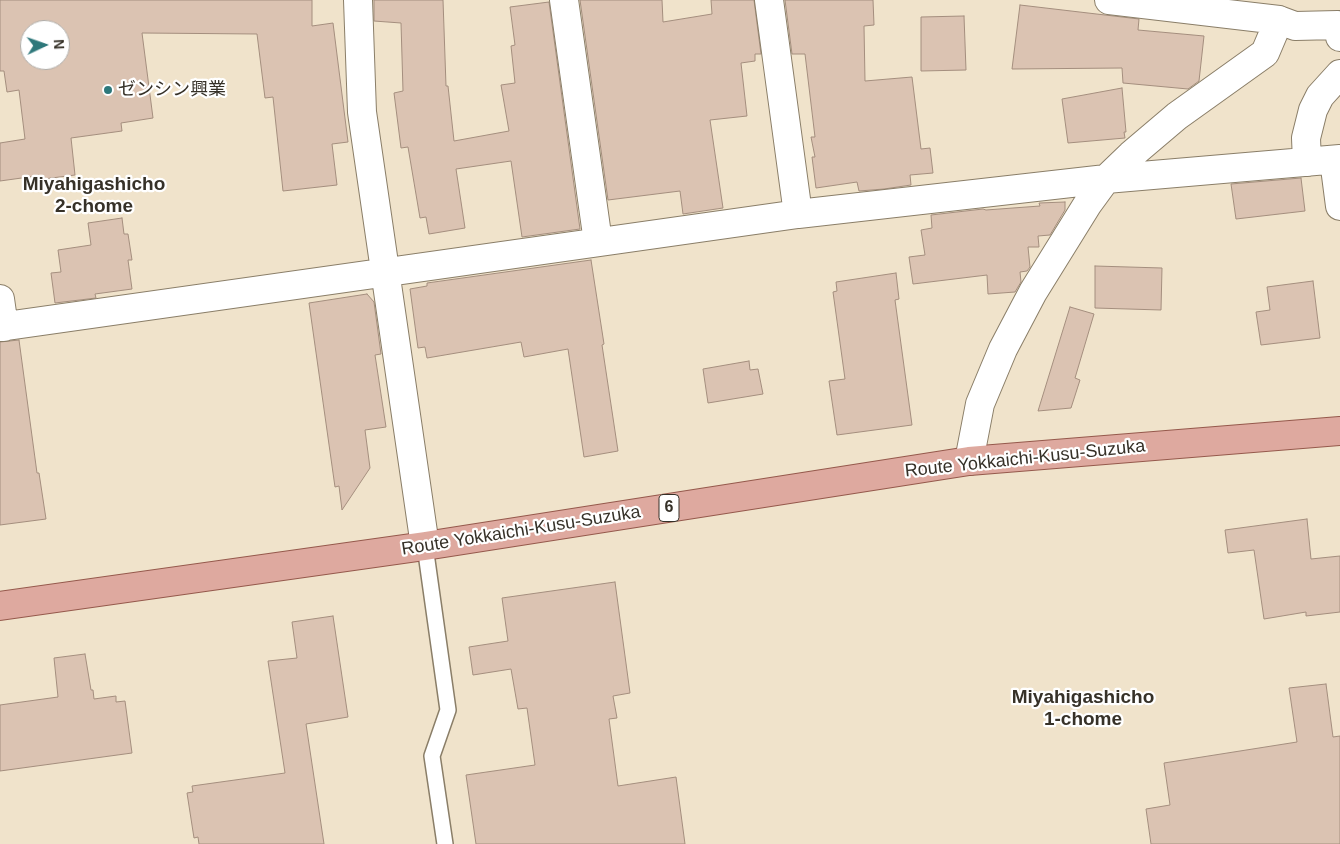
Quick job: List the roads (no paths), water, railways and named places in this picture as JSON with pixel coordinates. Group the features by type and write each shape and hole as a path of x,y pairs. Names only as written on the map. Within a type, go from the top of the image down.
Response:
{"main road":[{"name":"Route Yokkaichi-Kusu-Suzuka","path":"0,606 425,546 969,461 1340,431"}],"street":[{"path":"358,0 362,112 425,546"},
{"path":"564,0 598,242"},
{"path":"769,0 798,214"},
{"path":"1109,0 1279,20 1295,26 1338,25 1340,37"},
{"path":"969,461 980,404 1003,349 1033,292 1087,205 1106,180 1130,155 1177,116 1265,53 1279,20"},
{"path":"1307,162 1306,138 1313,110 1320,96 1340,74"},
{"path":"0,299 2,327 798,214 1106,180 1337,159 1340,206"}],"lane":[{"path":"425,546 448,710 432,756 445,844"}],"place":[{"name":"ゼンシン興業","path":"108,90"}],"district":[{"name":"Miyahigashicho 2-chome","path":"94,196"},
{"name":"Miyahigashicho 1-chome","path":"1083,709"}]}
